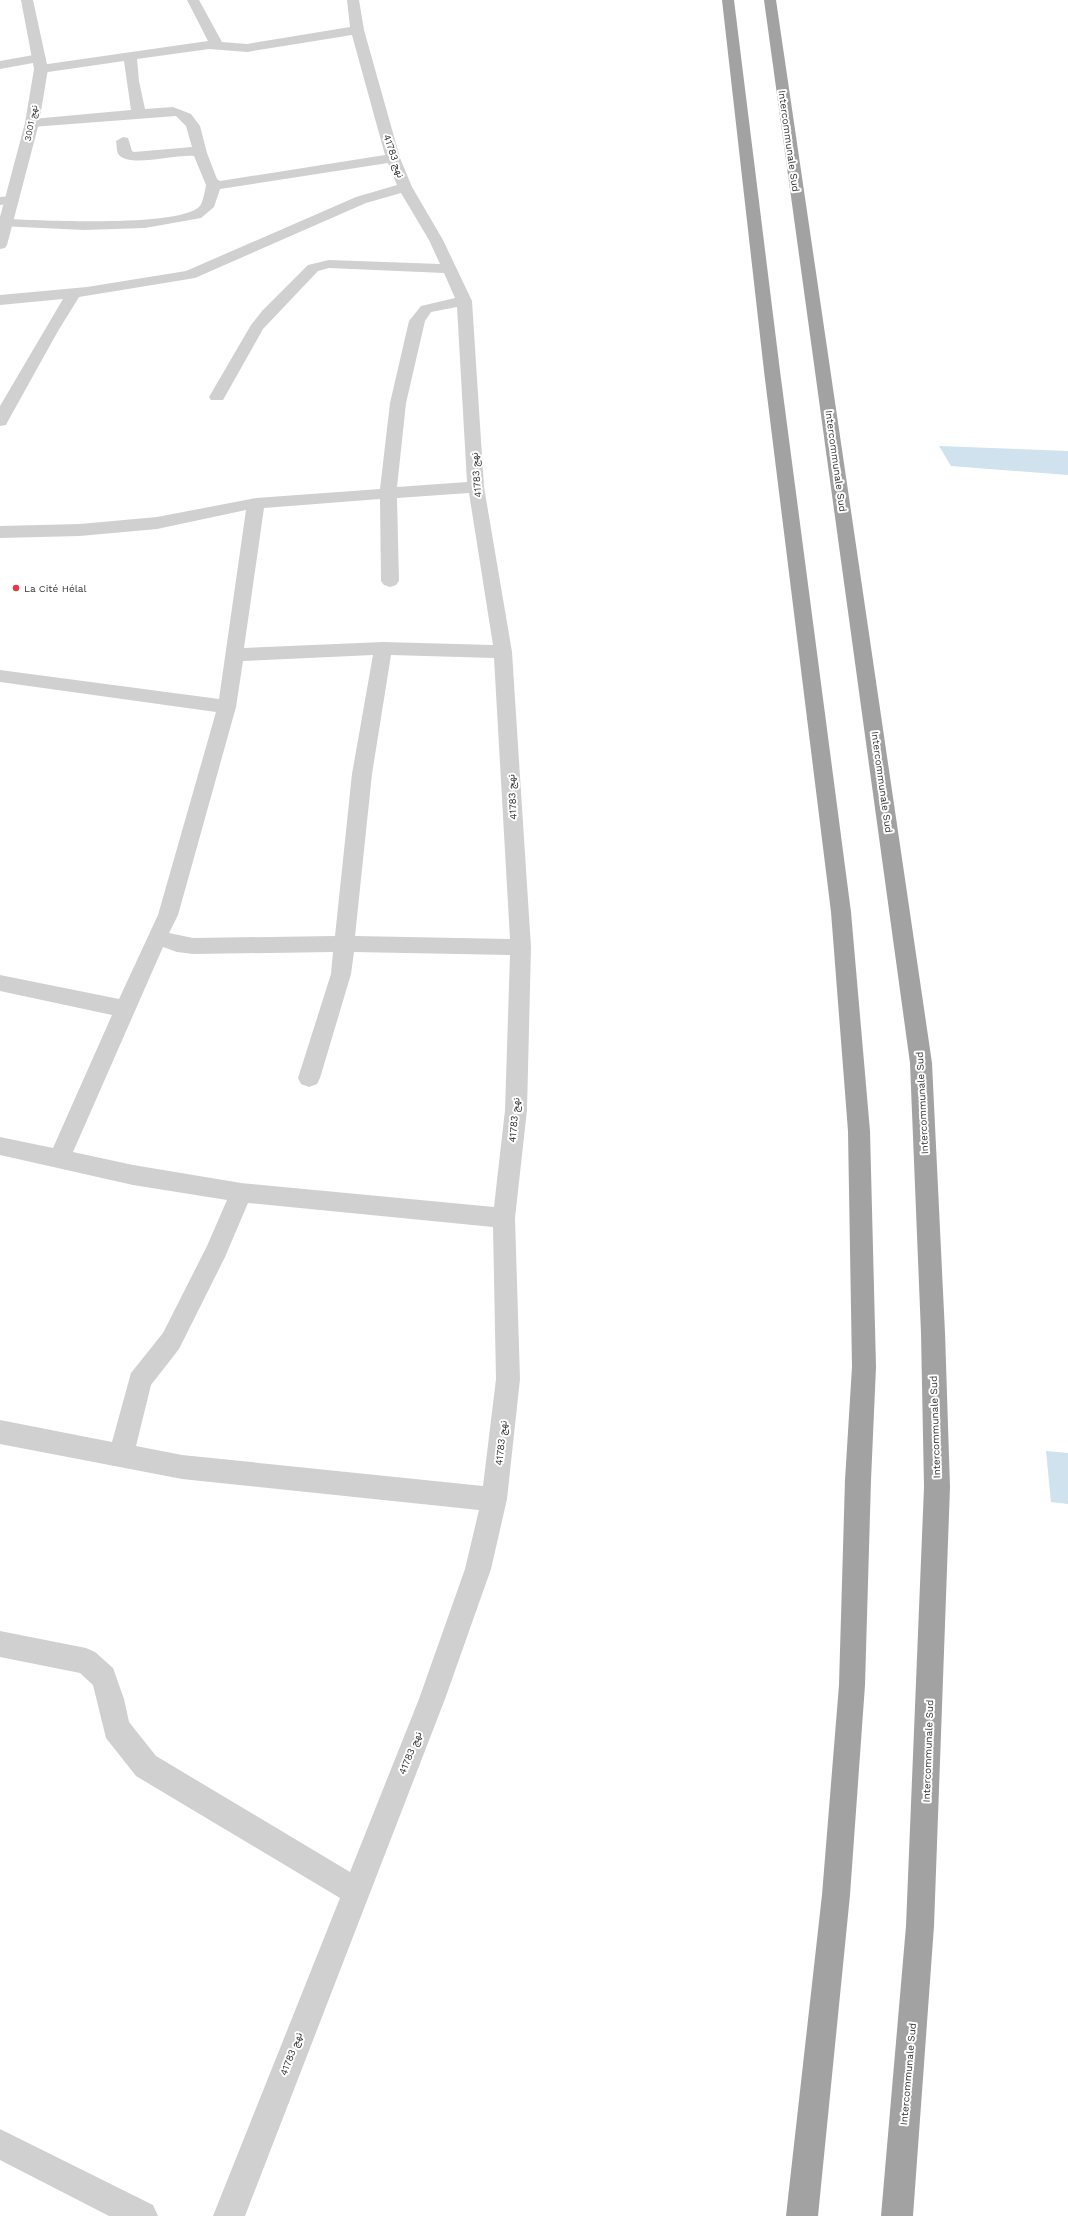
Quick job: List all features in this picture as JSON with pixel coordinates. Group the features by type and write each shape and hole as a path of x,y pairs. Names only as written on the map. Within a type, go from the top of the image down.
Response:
{"highway":[{"path":"728,0 772,371 841,912 859,1130 864,1367 858,1480 852,1685 836,1895 802,2216"},
{"name":"Intercommunale Sud","path":"770,0 777,60 921,1063 933,1333 937,1487 920,1926 897,2216"}],"street":[{"path":"193,0 217,46"},
{"name":"نهج 41783","path":"228,2216 432,1699 473,1583 494,1499 508,1379 504,1218 516,1110 521,947 503,652 476,488 464,301 436,240 405,187 393,158 357,30 353,0"},
{"name":"نهج 3001","path":"0,245 5,223 6,200 32,123 40,63 28,1"},
{"path":"0,64 40,63 130,56 217,46 247,48 357,30"},
{"path":"130,56 132,81 139,114"},
{"path":"32,123 173,111 184,113 191,120 210,182 214,184 264,178 393,158"},
{"path":"123,141 125,153 132,156 193,151 200,153"},
{"path":"5,223 84,226 145,224 196,215 207,206 214,184"},
{"path":"0,300 74,293 190,275 361,200 405,187"},
{"path":"217,397 256,328 267,314 313,268 329,264 448,269"},
{"path":"0,421 50,331 74,293"},
{"path":"390,581 388,493 398,403 417,321 426,310 441,304 464,301"},
{"path":"0,532 80,530 156,523 256,503 476,488"},
{"path":"59,1159 168,915 227,708 256,503"},
{"path":"309,1078 341,974 362,774 383,648"},
{"path":"234,655 383,648 503,652"},
{"path":"0,676 227,708"},
{"path":"157,937 177,944 193,946 344,944 521,947"},
{"path":"0,983 125,1009"},
{"path":"0,1146 133,1175 241,1193 504,1218"},
{"path":"121,1455 135,1407 140,1381 171,1341 217,1250 241,1193"},
{"path":"0,1432 182,1467 494,1499"},
{"path":"0,1644 86,1661 104,1677 111,1699 116,1728 146,1766 355,1891"},
{"path":"0,2144 65,2179 142,2216"}],"water":[{"path":"939,446 1068,451 1068,475 951,466"},
{"path":"1046,1451 1068,1453 1068,1504 1051,1502"}],"place":[{"name":"La Cité Hélal","path":"16,588"}]}
